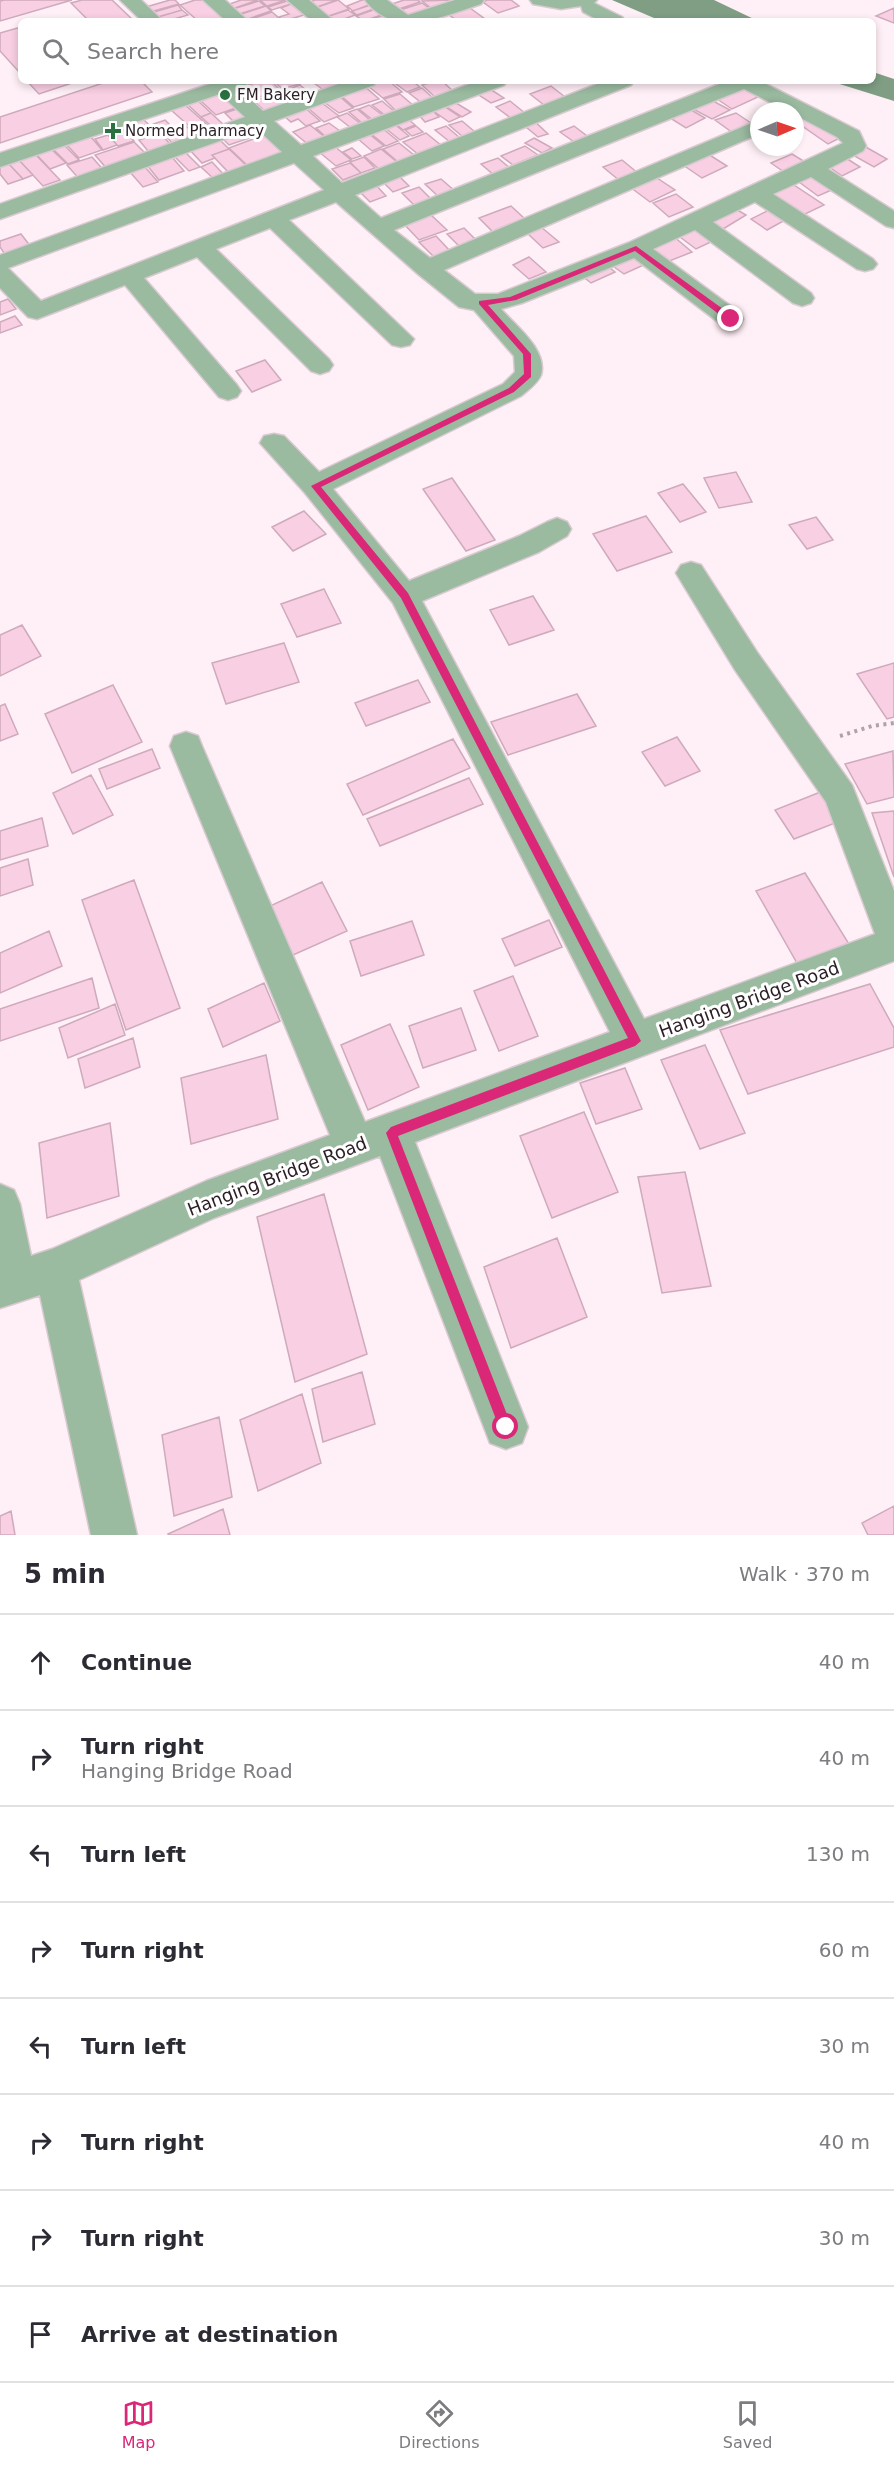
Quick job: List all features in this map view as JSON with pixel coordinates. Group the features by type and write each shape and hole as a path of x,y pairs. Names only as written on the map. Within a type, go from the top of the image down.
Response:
{"street":[{"path":"130,0 150,18"},
{"path":"213,0 234,18"},
{"path":"297,0 320,18"},
{"path":"375,0 400,18"},
{"path":"418,18 466,1"},
{"path":"541,9 561,3 589,4 610,18"},
{"path":"0,160 224,84"},
{"path":"228,84 261,119 378,228 468,301 482,303 513,298 636,249 855,146 855,142 845,132 804,113"},
{"path":"0,212 359,84"},
{"path":"0,263 489,84"},
{"path":"0,274 37,311 616,84"},
{"path":"378,228 737,84"},
{"path":"749,84 782,102"},
{"path":"426,269 750,130"},
{"path":"812,168 894,221"},
{"path":"756,193 865,264"},
{"path":"273,218 401,339"},
{"path":"696,220 802,298"},
{"path":"200,247 320,365"},
{"path":"636,249 731,319"},
{"path":"129,275 228,391"},
{"path":"315,486 512,390 528,375 527,354 482,303"},
{"path":"274,443 315,486 405,596 635,1041"},
{"path":"405,596 529,544 558,529"},
{"path":"690,573 746,661 840,795 894,938"},
{"path":"186,746 373,1139 506,1427"},
{"name":"Hanging Bridge Road","path":"8,1285 56,1269 206,1201 894,944"},
{"path":"0,1204 8,1285"},
{"path":"56,1269 114,1535"}],"path":[{"path":"806,747 872,726 894,723"}],"shaded area":[{"path":"612,0 714,0 752,18 654,18"},
{"path":"876,73 894,79 894,101 840,84 876,84"}],"building":[{"path":"72,0 0,21 0,1"},
{"path":"82,0 112,0 131,18 86,18 71,3"},
{"path":"175,0 179,4 150,12 146,7"},
{"path":"195,0 205,0 225,18 195,18 180,5"},
{"path":"241,0 258,0 232,9 227,5"},
{"path":"260,0 286,0 267,6"},
{"path":"315,0 337,0 314,8 307,3"},
{"path":"338,0 349,9 326,17 315,8"},
{"path":"362,0 374,3 353,11 347,6"},
{"path":"404,0 420,2 396,10 389,5"},
{"path":"450,0 431,8 422,1"},
{"path":"511,0 519,6 498,13 483,2"},
{"path":"259,1 265,6 239,14 233,9"},
{"path":"287,1 291,4 272,10 268,7"},
{"path":"422,3 433,11 407,18 397,11"},
{"path":"291,4 304,15 280,18 289,14 281,8"},
{"path":"374,4 379,7 357,15 352,11"},
{"path":"178,5 182,10 155,18 151,13"},
{"path":"266,6 271,11 251,18 243,18 239,15"},
{"path":"379,8 387,13 373,18 356,16"},
{"path":"470,8 484,18 454,18 449,15"},
{"path":"894,8 894,23 876,16"},
{"path":"182,10 188,15 178,18 154,18"},
{"path":"348,10 355,15 347,18 326,17"},
{"path":"272,12 279,18 255,18"},
{"path":"387,14 392,18 376,18"},
{"path":"18,28 18,71 0,51 0,33"},
{"path":"30,84 69,84 39,94"},
{"path":"100,84 144,84 152,92 0,143 0,117"},
{"path":"274,84 280,90 256,98 245,86"},
{"path":"277,84 300,84 282,89"},
{"path":"315,84 346,84 326,92"},
{"path":"393,84 402,92 383,98 368,86"},
{"path":"396,84 416,84 420,87 407,92"},
{"path":"445,84 454,92 436,98 422,85"},
{"path":"300,85 314,97 292,105 278,93"},
{"path":"363,85 379,99 354,107 339,94"},
{"path":"551,86 565,97 544,105 530,94"},
{"path":"740,86 758,97 732,109 714,97"},
{"path":"487,87 504,98 491,103 474,92"},
{"path":"422,88 435,100 423,104 409,93"},
{"path":"225,92 241,106 216,115 201,101"},
{"path":"277,93 289,106 267,113 254,101"},
{"path":"400,94 415,107 398,113 384,99"},
{"path":"339,96 353,108 339,113 324,102"},
{"path":"196,99 211,113 201,117 186,103"},
{"path":"451,100 471,112 462,117 442,104"},
{"path":"711,100 730,110 712,119 693,109"},
{"path":"382,101 396,113 386,116 372,105"},
{"path":"510,101 526,114 512,119 496,107"},
{"path":"322,103 339,116 324,122 308,108"},
{"path":"184,104 213,130 199,135 170,109"},
{"path":"369,105 385,117 374,121 359,109"},
{"path":"442,105 460,117 449,122 432,110"},
{"path":"243,107 255,118 237,125 225,113"},
{"path":"304,107 320,121 306,126 298,119 291,122 283,115"},
{"path":"686,107 705,118 686,128 667,116"},
{"path":"357,109 370,120 362,123 349,112"},
{"path":"432,110 439,117 425,122 418,114"},
{"path":"211,113 227,128 217,131 201,117"},
{"path":"347,113 361,124 351,128 337,117"},
{"path":"736,113 750,122 750,127 733,133 715,120"},
{"path":"804,114 840,138 828,144 804,127"},
{"path":"140,116 148,124 129,131 121,122"},
{"path":"531,118 548,134 538,137 520,122"},
{"path":"408,119 415,125 403,130 396,124"},
{"path":"165,120 172,127 143,137 136,130"},
{"path":"462,121 475,132 463,137 449,125"},
{"path":"329,123 340,131 326,137 316,128"},
{"path":"393,123 409,136 400,140 384,127"},
{"path":"259,124 267,132 229,145 221,137"},
{"path":"119,125 134,141 118,146 104,131"},
{"path":"185,125 196,136 173,144 163,133"},
{"path":"310,125 327,139 310,146 293,132"},
{"path":"416,126 423,132 412,136 405,130"},
{"path":"446,126 460,138 450,142 435,130"},
{"path":"574,126 591,139 577,144 560,132"},
{"path":"382,128 398,141 386,146 370,133"},
{"path":"160,133 170,144 148,151 139,140"},
{"path":"269,133 291,152 250,168 229,148"},
{"path":"368,133 384,146 372,151 357,138"},
{"path":"426,133 442,146 419,155 403,142"},
{"path":"108,135 117,145 103,150 95,139"},
{"path":"91,137 102,150 79,158 67,145"},
{"path":"534,138 552,148 542,153 525,143"},
{"path":"219,139 229,149 212,155 215,158 202,163 189,149"},
{"path":"134,142 148,156 108,170 95,155"},
{"path":"399,143 414,155 398,162 383,149"},
{"path":"63,144 79,160 68,164 52,148"},
{"path":"333,145 351,160 336,166 318,151"},
{"path":"525,146 538,155 513,165 501,156"},
{"path":"864,146 887,159 874,167 851,154"},
{"path":"50,148 66,163 50,169 35,153"},
{"path":"352,148 361,156 352,159 343,152"},
{"path":"229,149 248,167 230,174 212,155"},
{"path":"381,149 397,162 379,169 364,156"},
{"path":"184,151 200,167 189,171 173,155"},
{"path":"34,153 60,180 43,186 18,159"},
{"path":"708,154 727,166 702,178 683,165"},
{"path":"171,156 184,171 159,180 146,164"},
{"path":"787,156 795,156 805,162 784,172 771,163"},
{"path":"92,157 105,172 80,180 67,165"},
{"path":"364,157 375,168 361,173 350,162"},
{"path":"498,158 512,170 495,176 481,164"},
{"path":"846,158 860,167 842,176 828,166"},
{"path":"18,159 33,175 23,179 8,163"},
{"path":"622,160 639,174 620,181 603,167"},
{"path":"212,162 226,177 215,180 201,167"},
{"path":"8,163 23,179 8,184 0,174 0,165"},
{"path":"350,163 361,173 343,180 332,169"},
{"path":"145,167 158,182 143,187 130,172"},
{"path":"395,172 409,186 393,192 379,178"},
{"path":"813,172 836,188 818,196 795,179"},
{"path":"654,176 675,190 650,202 630,187"},
{"path":"441,179 456,192 440,198 425,184"},
{"path":"373,182 386,196 370,202 356,188"},
{"path":"791,183 824,205 803,215 770,193"},
{"path":"419,187 433,201 416,207 402,193"},
{"path":"676,194 693,207 669,217 653,203"},
{"path":"729,205 746,215 723,229 706,218"},
{"path":"511,206 525,219 493,232 479,218"},
{"path":"771,209 787,219 767,230 751,219"},
{"path":"430,214 447,230 419,240 403,223"},
{"path":"697,224 717,239 696,249 676,234"},
{"path":"541,227 559,242 543,248 526,232"},
{"path":"464,228 479,243 462,249 447,234"},
{"path":"21,234 31,247 6,256 0,247 0,241"},
{"path":"436,236 450,251 434,257 419,242"},
{"path":"673,236 692,252 667,262 648,246"},
{"path":"637,251 650,262 624,274 610,264"},
{"path":"529,257 546,272 529,279 513,265"},
{"path":"605,264 615,272 591,283 581,275"},
{"path":"8,299 16,309 0,315 0,302"},
{"path":"15,316 22,325 0,333 0,322"},
{"path":"265,360 281,380 252,392 236,371"},
{"path":"736,472 752,502 719,508 704,478"},
{"path":"452,478 495,540 466,551 423,489"},
{"path":"683,484 706,512 680,522 658,493"},
{"path":"304,511 326,534 293,551 272,527"},
{"path":"646,516 672,552 617,571 593,534"},
{"path":"816,517 833,540 807,549 789,525"},
{"path":"324,589 341,623 297,637 281,604"},
{"path":"533,596 554,630 509,645 490,610"},
{"path":"22,625 41,656 0,676 0,635"},
{"path":"284,643 299,682 226,704 212,663"},
{"path":"894,663 894,717 887,719 857,674"},
{"path":"418,680 430,702 366,726 355,703"},
{"path":"113,685 142,742 72,773 45,714"},
{"path":"577,694 596,726 508,755 491,722"},
{"path":"5,704 18,734 0,741 0,706"},
{"path":"677,737 700,771 665,786 642,752"},
{"path":"453,739 470,768 363,815 347,784"},
{"path":"152,749 160,768 107,789 99,769"},
{"path":"893,751 894,797 867,804 845,764"},
{"path":"91,775 113,815 73,834 53,793"},
{"path":"469,778 483,804 380,846 367,819"},
{"path":"828,789 848,818 794,839 775,810"},
{"path":"894,811 894,877 872,813"},
{"path":"42,818 48,846 0,860 0,831"},
{"path":"28,859 33,885 0,896 0,868"},
{"path":"805,873 849,944 797,963 756,891"},
{"path":"134,880 180,1008 126,1030 82,900"},
{"path":"322,882 347,931 293,955 270,906"},
{"path":"549,920 562,947 515,966 502,939"},
{"path":"412,921 424,955 361,976 350,941"},
{"path":"49,931 62,966 0,993 0,953"},
{"path":"513,976 538,1036 499,1051 474,991"},
{"path":"92,978 99,1008 0,1041 0,1009"},
{"path":"264,983 280,1021 223,1047 208,1009"},
{"path":"870,984 894,1028 894,1047 748,1094 720,1030"},
{"path":"115,1004 125,1035 68,1058 59,1028"},
{"path":"461,1008 476,1050 423,1068 409,1026"},
{"path":"390,1024 419,1087 368,1110 341,1045"},
{"path":"133,1038 140,1067 85,1088 78,1059"},
{"path":"705,1045 745,1133 700,1149 661,1060"},
{"path":"266,1055 278,1119 191,1144 181,1078"},
{"path":"625,1068 642,1109 596,1124 580,1083"},
{"path":"584,1112 618,1192 552,1218 520,1136"},
{"path":"110,1123 119,1196 47,1218 39,1143"},
{"path":"685,1172 711,1286 662,1293 638,1177"},
{"path":"324,1194 367,1354 295,1382 257,1217"},
{"path":"557,1238 587,1317 511,1348 484,1267"},
{"path":"362,1372 375,1424 323,1442 312,1389"},
{"path":"302,1394 321,1463 258,1491 240,1420"},
{"path":"219,1417 232,1497 174,1516 162,1435"},
{"path":"894,1506 894,1535 868,1535 862,1523"},
{"path":"223,1509 230,1535 168,1534"},
{"path":"11,1511 15,1535 0,1535 0,1516"}],"place":[{"name":"FM Bakery","path":"225,95"},
{"name":"Normed Pharmacy","path":"113,131"}],"route":[{"path":"506,1427 391,1133 635,1041 405,596 315,486 512,390 528,375 527,354 482,303 513,298 636,249 731,319"}]}
